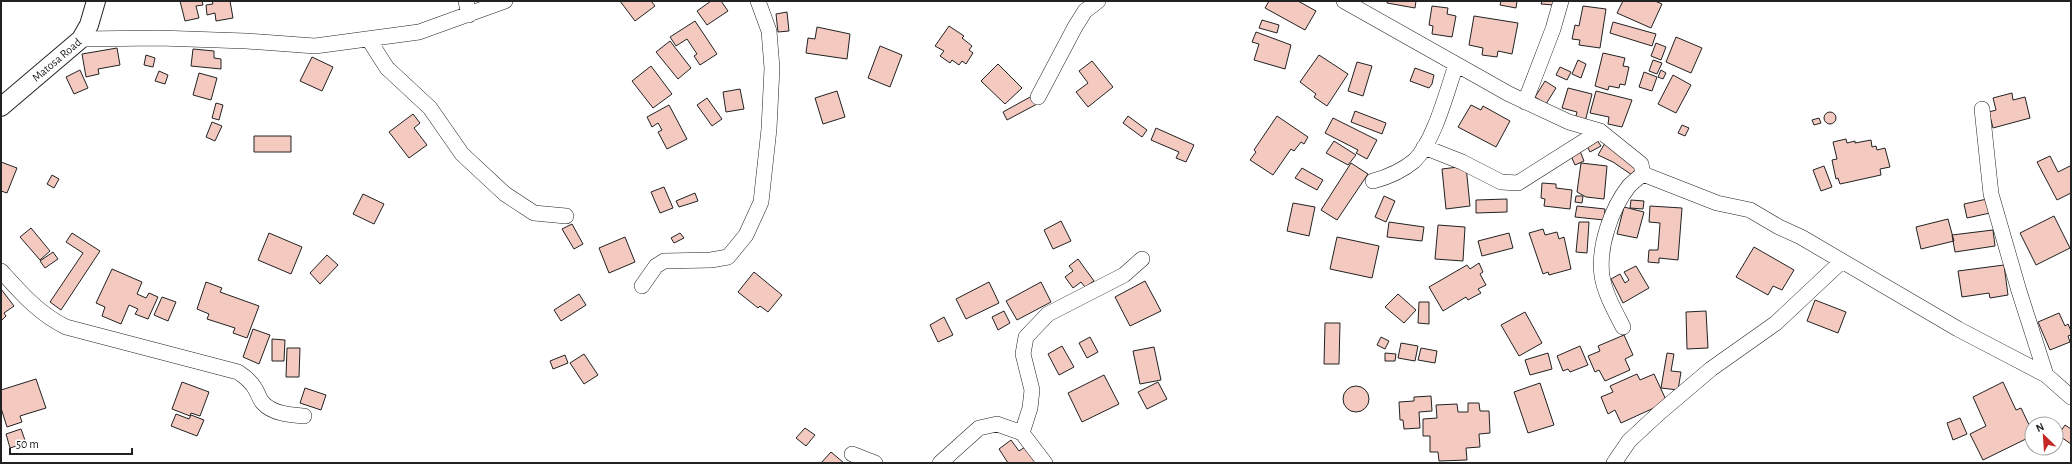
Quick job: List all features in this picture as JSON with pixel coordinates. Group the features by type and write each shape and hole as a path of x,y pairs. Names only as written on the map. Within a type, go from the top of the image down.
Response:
{"street":[{"name":"Matosa Road","path":"1,107 81,39 89,25 96,1"},
{"path":"81,39 159,38 315,46 369,40 419,32 468,8 505,1"},
{"path":"642,286 656,266 664,261 711,260 728,257 746,235 761,202 769,129 772,68 769,31 758,1"},
{"path":"1038,97 1085,11 1098,1"},
{"path":"1525,102 1553,29 1560,1"},
{"path":"1350,3 1456,65 1525,102 1569,122 1600,131 1641,164 1643,174"},
{"path":"369,40 387,68 430,108 462,154 505,194 534,213 566,216"},
{"path":"1373,182 1398,171 1414,160 1424,147 1435,126 1456,65"},
{"path":"1982,109 1991,194 2019,292 2046,375"},
{"path":"1424,147 1462,162 1501,182 1518,183 1600,131"},
{"path":"1643,174 1717,203 1750,210 1842,261 1958,329 2046,375 2071,398"},
{"path":"1623,327 1609,299 1602,277 1605,240 1614,212 1629,186 1643,174"},
{"path":"1022,432 1030,408 1032,390 1023,354 1026,337 1048,314 1124,275 1142,259"},
{"path":"1614,463 1629,441 1658,414 1711,369 1776,323 1842,261"},
{"path":"1,272 34,306 50,319 66,327 238,372 254,387 263,403 271,409 287,414 304,416"},
{"path":"940,463 973,433 987,425 1003,425 1022,432 1045,463"},
{"path":"852,454 875,463"}],"building":[{"path":"180,1 202,1 203,5 196,6 199,18 185,21"},
{"path":"212,1 230,1 233,18 216,21 215,13 207,15 206,5 213,4"},
{"path":"620,1 651,1 655,6 635,21"},
{"path":"711,1 721,1 728,11 707,25 697,11"},
{"path":"1269,1 1298,1 1316,11 1305,30 1265,8"},
{"path":"1387,1 1416,1 1415,8 1387,3"},
{"path":"1501,1 1517,1 1516,8 1500,5"},
{"path":"1542,1 1555,1 1554,5 1541,4"},
{"path":"1623,1 1655,1 1662,4 1651,28 1617,13"},
{"path":"1432,6 1448,8 1447,14 1456,16 1452,37 1432,34 1433,26 1429,25"},
{"path":"1583,6 1606,9 1600,48 1579,45 1580,40 1572,39 1575,25 1579,26"},
{"path":"787,12 789,31 778,32 776,14"},
{"path":"1474,16 1518,23 1512,54 1498,51 1497,57 1482,55 1483,48 1469,45"},
{"path":"1262,20 1279,25 1277,33 1259,28"},
{"path":"695,21 717,54 700,65 694,56 697,54 687,39 676,46 670,37"},
{"path":"1613,22 1656,34 1652,46 1610,33"},
{"path":"949,26 964,36 962,38 972,46 969,50 973,53 966,64 962,61 959,65 952,60 950,63 940,56 944,51 935,46"},
{"path":"817,27 850,34 847,59 806,53 808,38 815,39"},
{"path":"1256,32 1291,45 1285,69 1254,60 1259,44 1252,42"},
{"path":"1676,37 1702,48 1691,73 1666,62"},
{"path":"670,41 691,68 678,79 656,52"},
{"path":"1656,43 1666,47 1661,60 1651,56"},
{"path":"880,46 902,55 890,87 868,78"},
{"path":"117,48 120,65 98,69 99,74 86,77 82,54"},
{"path":"193,49 214,51 214,58 221,59 221,69 191,66"},
{"path":"1603,53 1625,58 1623,66 1629,67 1625,85 1620,84 1619,88 1609,86 1608,90 1595,86"},
{"path":"146,55 155,58 153,67 144,65"},
{"path":"1319,55 1348,74 1327,106 1314,97 1316,94 1300,82"},
{"path":"312,57 333,67 322,91 300,81"},
{"path":"1578,60 1586,64 1581,78 1572,74"},
{"path":"1653,60 1662,63 1657,74 1649,71"},
{"path":"1092,61 1113,87 1088,107 1076,92 1088,83 1079,71"},
{"path":"1357,62 1372,66 1363,96 1348,91"},
{"path":"998,64 1022,88 1005,104 981,81"},
{"path":"651,66 672,94 653,108 632,81"},
{"path":"1560,67 1571,72 1567,80 1556,75"},
{"path":"1415,68 1434,75 1432,84 1429,88 1410,81"},
{"path":"80,70 88,88 74,94 66,77"},
{"path":"1661,70 1666,73 1663,79 1658,77"},
{"path":"159,71 168,75 165,84 155,81"},
{"path":"1644,72 1657,77 1652,91 1639,87"},
{"path":"199,73 217,78 211,100 193,95"},
{"path":"1673,75 1691,85 1676,113 1658,104"},
{"path":"1545,81 1556,88 1546,104 1535,97"},
{"path":"1568,88 1592,94 1585,122 1575,120 1577,112 1562,108"},
{"path":"740,89 744,109 726,112 723,92"},
{"path":"837,91 845,117 823,124 815,98"},
{"path":"1596,91 1632,100 1622,127 1608,124 1609,117 1590,113"},
{"path":"2012,93 2013,100 2025,97 2030,118 1993,128 1989,112 1996,110 1993,98"},
{"path":"1032,96 1037,104 1007,120 1003,112"},
{"path":"707,98 722,119 712,126 697,105"},
{"path":"216,103 223,105 219,120 212,118"},
{"path":"669,105 687,139 667,149 658,132 662,130 658,123 652,127 647,117"},
{"path":"1471,105 1481,110 1483,106 1510,121 1496,147 1458,127"},
{"path":"1355,111 1386,123 1382,134 1351,122"},
{"path":"1828,112 1832,112 1836,118 1832,124 1828,124 1824,120 1824,116"},
{"path":"413,114 420,123 414,128 427,145 409,158 389,132"},
{"path":"1128,116 1147,130 1142,137 1123,123"},
{"path":"1277,116 1308,137 1304,144 1301,142 1294,151 1291,149 1273,175 1250,160 1256,152 1254,150"},
{"path":"1333,118 1377,140 1367,159 1356,153 1358,150 1325,133"},
{"path":"1819,118 1821,123 1814,125 1812,120"},
{"path":"212,122 222,126 215,141 206,137"},
{"path":"1682,125 1689,128 1685,136 1678,133"},
{"path":"1156,128 1194,145 1186,162 1176,158 1179,152 1151,140"},
{"path":"254,136 291,136 291,152 254,152"},
{"path":"1846,139 1847,143 1871,140 1872,147 1876,146 1877,150 1885,148 1890,167 1880,169 1881,175 1840,184 1838,178 1836,179 1832,160 1837,159 1833,142"},
{"path":"1597,140 1601,146 1590,152 1587,146"},
{"path":"1334,141 1356,155 1348,165 1326,153"},
{"path":"1605,143 1638,164 1632,175 1613,162 1598,155"},
{"path":"1580,151 1584,161 1575,165 1571,156"},
{"path":"2050,156 2058,172 2070,166 2071,168 2071,193 2057,200 2037,162"},
{"path":"1,162 17,168 7,193 1,191"},
{"path":"1351,163 1368,174 1337,220 1321,210"},
{"path":"1581,163 1607,166 1604,199 1586,197 1577,192"},
{"path":"1466,166 1470,206 1446,209 1442,169"},
{"path":"1824,166 1832,187 1821,191 1813,170"},
{"path":"1302,168 1323,180 1317,190 1295,178"},
{"path":"52,175 59,179 54,188 47,184"},
{"path":"1542,183 1556,184 1556,188 1572,190 1570,209 1544,206 1545,199 1541,198"},
{"path":"664,187 673,208 660,213 651,192"},
{"path":"695,193 698,201 679,207 676,201"},
{"path":"363,194 384,204 374,224 353,214"},
{"path":"1384,196 1395,201 1386,222 1375,217"},
{"path":"1576,196 1583,196 1582,203 1575,202"},
{"path":"1507,199 1507,212 1476,213 1476,200"},
{"path":"1987,199 1990,213 1967,218 1964,204"},
{"path":"1631,200 1644,201 1643,209 1630,208"},
{"path":"1293,203 1315,207 1309,236 1287,231"},
{"path":"1577,206 1605,209 1604,220 1575,217"},
{"path":"1650,206 1682,208 1678,260 1659,258 1659,263 1648,262 1649,250 1658,250 1660,223 1649,222"},
{"path":"1624,207 1644,212 1637,238 1617,234"},
{"path":"2054,216 2070,248 2036,265 2020,233"},
{"path":"1948,219 1954,241 1921,249 1916,227"},
{"path":"1061,221 1071,241 1053,249 1044,230"},
{"path":"1389,222 1424,227 1422,241 1387,237"},
{"path":"1579,222 1589,222 1587,253 1576,252"},
{"path":"572,224 583,244 574,249 562,229"},
{"path":"1438,225 1465,227 1463,261 1435,259"},
{"path":"31,228 50,251 40,260 20,237"},
{"path":"1543,229 1545,235 1557,232 1559,239 1564,237 1571,269 1549,275 1548,272 1543,274 1529,233"},
{"path":"1993,230 1995,246 1955,252 1952,235"},
{"path":"72,233 100,251 61,310 50,302 83,253 66,242"},
{"path":"269,233 302,247 291,274 258,260"},
{"path":"680,233 684,238 674,243 671,238"},
{"path":"1509,233 1513,248 1482,256 1478,241"},
{"path":"625,237 635,262 609,273 599,248"},
{"path":"1337,237 1379,246 1372,278 1330,269"},
{"path":"1754,247 1794,270 1782,290 1773,286 1768,295 1736,277"},
{"path":"53,252 58,259 45,268 40,261"},
{"path":"327,255 338,265 320,284 310,273"},
{"path":"1078,259 1094,281 1085,287 1081,282 1073,288 1065,277 1073,271 1069,266"},
{"path":"1479,263 1483,272 1480,274 1486,285 1478,289 1481,293 1468,300 1466,297 1443,311 1429,287 1467,265 1470,269"},
{"path":"2004,265 2008,295 1990,298 1989,293 1962,297 1958,271"},
{"path":"1636,266 1649,288 1623,303 1611,279 1620,274 1625,283 1629,280 1624,272"},
{"path":"112,269 142,282 137,294 146,298 149,293 158,297 148,319 135,314 138,309 129,305 121,324 102,316 105,307 96,303"},
{"path":"754,272 782,295 768,312 760,306 758,308 738,292"},
{"path":"1145,281 1161,311 1130,326 1115,297"},
{"path":"206,282 222,288 220,292 259,306 247,338 233,333 235,328 207,319 209,314 197,309"},
{"path":"989,282 999,303 966,319 956,299"},
{"path":"1041,282 1051,302 1017,320 1006,301"},
{"path":"1,289 14,306 4,313 6,316 1,321"},
{"path":"579,294 586,305 561,321 554,310"},
{"path":"1398,294 1416,310 1404,323 1385,307"},
{"path":"162,297 176,302 168,321 154,315"},
{"path":"1815,300 1846,312 1838,333 1807,321"},
{"path":"1419,302 1429,302 1429,324 1418,323"},
{"path":"1004,311 1010,323 998,330 992,317"},
{"path":"1706,311 1708,348 1687,349 1686,312"},
{"path":"1525,312 1542,343 1519,356 1501,325"},
{"path":"2059,313 2065,326 2068,324 2071,331 2071,335 2068,336 2070,342 2050,350 2038,322"},
{"path":"944,317 953,335 938,342 930,325"},
{"path":"1325,323 1340,323 1339,364 1324,364"},
{"path":"253,329 270,335 259,364 243,357"},
{"path":"1624,335 1633,355 1625,359 1630,370 1605,381 1599,370 1595,372 1588,356 1600,351 1598,346"},
{"path":"1090,337 1098,352 1087,358 1079,343"},
{"path":"1381,337 1389,341 1385,349 1377,345"},
{"path":"272,339 285,340 284,361 272,361"},
{"path":"1401,343 1418,346 1415,361 1398,358"},
{"path":"1062,346 1074,367 1059,375 1048,354"},
{"path":"1580,346 1588,365 1570,372 1568,369 1563,371 1557,356"},
{"path":"1154,347 1161,380 1140,384 1133,351"},
{"path":"287,348 300,348 299,377 286,377"},
{"path":"1421,348 1437,351 1435,363 1418,360"},
{"path":"1385,353 1396,354 1395,361 1385,361"},
{"path":"1548,353 1552,369 1530,375 1525,360"},
{"path":"1667,353 1674,354 1671,371 1681,372 1678,390 1661,388"},
{"path":"584,354 598,375 584,384 570,363"},
{"path":"565,355 568,363 553,369 550,361"},
{"path":"1637,374 1640,380 1654,374 1667,402 1621,423 1615,410 1608,414 1601,397 1613,392 1610,386"},
{"path":"1104,375 1119,404 1082,422 1068,393"},
{"path":"36,379 46,408 20,416 22,422 7,427 1,408 1,390"},
{"path":"182,382 209,392 200,416 191,413 190,416 172,409"},
{"path":"1158,382 1167,399 1147,409 1138,392"},
{"path":"2003,382 2016,410 2021,408 2025,416 2024,440 1983,460 1970,434 1986,426 1973,397"},
{"path":"1540,383 1554,425 1528,433 1514,392"},
{"path":"1356,386 1365,390 1369,399 1365,408 1356,412 1347,408 1343,399 1347,390"},
{"path":"305,388 326,395 321,410 300,403"},
{"path":"1431,396 1432,411 1419,412 1420,428 1404,429 1403,420 1400,420 1399,402 1414,401 1414,397"},
{"path":"1468,403 1479,403 1480,411 1489,411 1490,433 1479,434 1480,447 1466,448 1467,460 1439,461 1438,452 1430,452 1430,436 1423,436 1423,419 1437,418 1436,405 1457,404 1458,412 1468,412"},
{"path":"176,414 189,419 191,415 204,420 197,436 171,426"},
{"path":"1960,418 1967,434 1953,440 1947,423"},
{"path":"2065,425 2071,429 2071,444 2064,439"},
{"path":"805,428 815,435 806,446 796,438"},
{"path":"21,429 26,443 10,448 6,434"},
{"path":"1011,440 1019,451 1025,447 1036,463 1008,463 999,449"},
{"path":"831,452 844,463 821,463"}]}
